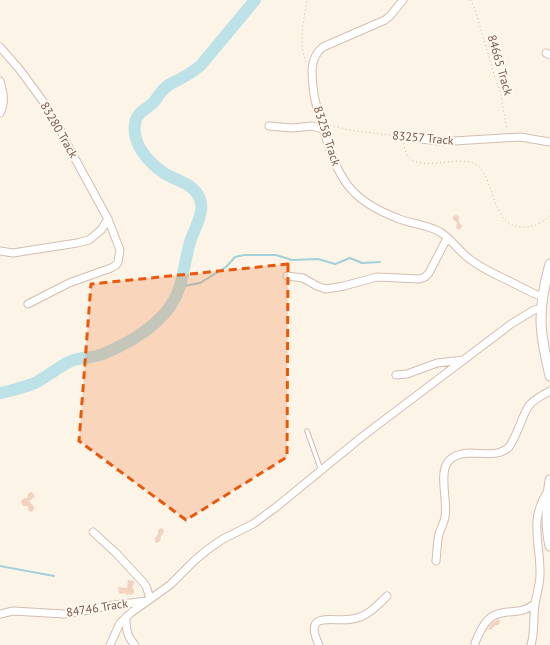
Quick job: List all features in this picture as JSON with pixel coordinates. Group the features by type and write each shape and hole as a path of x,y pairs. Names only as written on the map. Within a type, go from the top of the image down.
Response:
{"street":[{"name":"83258 Track","path":"403,0 390,16 384,20 335,41 318,52 314,57 311,75 322,126 337,169 352,192 366,203 398,219 439,231 471,261 543,298"},
{"name":"83280 Track","path":"0,47 20,70 45,104 62,131 67,144 108,219 120,250 120,257 116,265 111,268 69,283 28,304"},
{"path":"0,81 4,104 0,113"},
{"path":"269,126 292,128 322,126"},
{"name":"83257 Track","path":"404,137 438,141 520,137 550,142"},
{"path":"0,251 13,253 89,240 101,230 108,219"},
{"path":"287,276 303,278 326,289 344,286 377,277 419,279 430,273 447,238"},
{"path":"550,264 542,308 542,333 550,376"},
{"path":"110,645 120,623 126,617 170,584 207,550 262,517 363,436 522,316 542,308"},
{"path":"396,375 407,374 437,363 464,360"},
{"path":"436,561 439,535 445,517 444,473 450,458 470,453 497,453 505,450 510,445 530,403 536,398 550,391"},
{"path":"550,480 547,529 550,546"},
{"path":"531,645 535,604 540,584 537,530 538,513 542,501 549,491"},
{"path":"94,532 142,581 146,586 149,600"},
{"path":"319,645 315,632 317,622 322,619 344,620 359,617 369,612 387,596"},
{"name":"84746 Track","path":"0,614 13,612 64,614 149,600"},
{"path":"475,643 484,626 491,617 502,613 524,611 535,604"},
{"path":"126,617 127,633 136,645"}],"lane":[{"path":"307,431 321,470"}],"path":[{"path":"306,61 302,54 302,43 307,0"},
{"name":"84665 Track","path":"470,0 474,6 495,78 500,90 508,137"},
{"name":"83257 Track","path":"322,126 404,137"},
{"path":"404,137 406,153 414,161 421,163 461,161 477,166 483,174 500,212 511,225 518,227 533,226 544,221 550,215"}],"highlighted area":[{"path":"288,264 287,457 186,520 79,441 91,284"}],"building":[{"path":"453,216 459,216 459,222 462,226 460,230 456,228 457,223 453,219"},
{"path":"31,492 35,497 29,501 36,509 34,508 33,511 30,512 28,510 28,506 23,506 21,502 22,499 27,498 28,494"},
{"path":"160,528 163,529 164,532 160,541 157,543 155,542 155,538"},
{"path":"128,580 134,581 132,588 134,589 134,593 131,595 128,594 127,596 126,593 120,594 117,587 127,588"},
{"path":"499,619 500,622 498,625 495,625 491,630 488,629 492,623"}],"waterway":[{"path":"0,393 35,383 71,361 99,355 115,349 127,343 149,328 168,309 180,286 190,242 200,215 201,204 200,199 194,189 158,169 142,152 136,139 135,124 137,116 154,102 162,91 172,83 201,65 255,0"},
{"path":"179,287 200,283 226,267 235,257 244,255 276,255 292,260 318,259 335,264 350,258 362,263 380,262"},
{"path":"0,566 54,576"}]}
